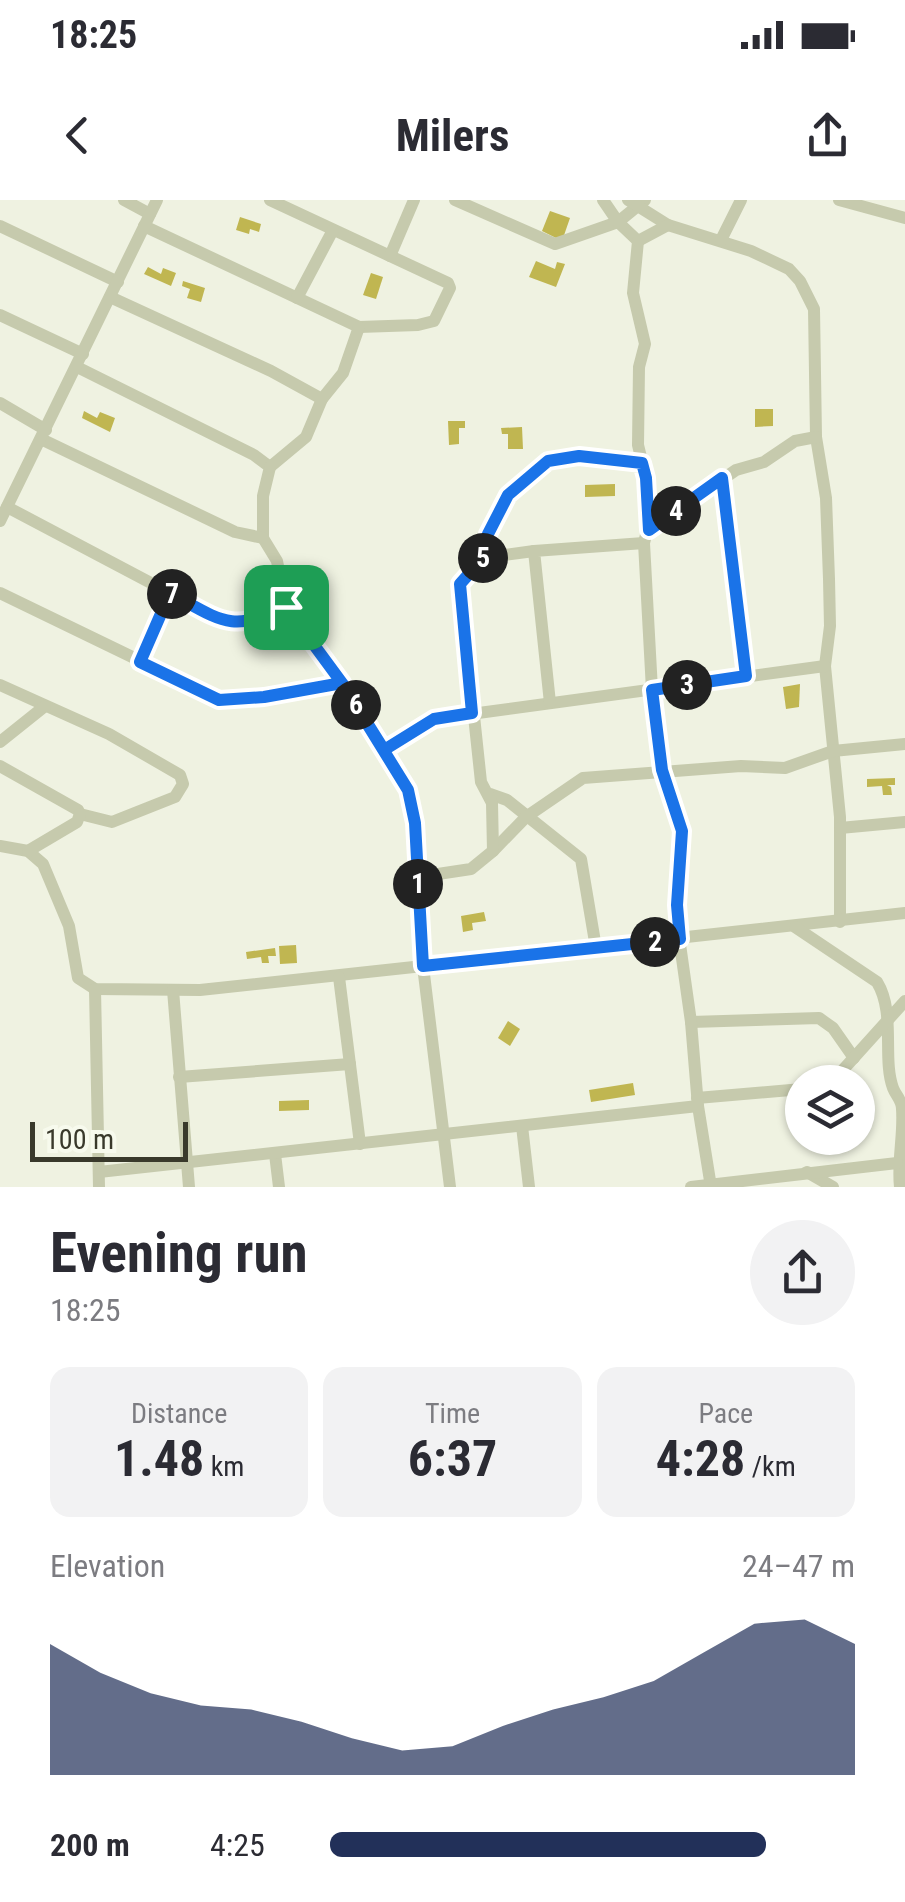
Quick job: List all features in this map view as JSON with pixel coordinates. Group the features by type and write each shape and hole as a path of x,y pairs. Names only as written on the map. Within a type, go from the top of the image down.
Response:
{"street":[{"path":"124,200 297,298 359,327 430,323 450,288 448,283 270,200"},
{"path":"390,256 414,200"},
{"path":"455,200 555,244 618,222 637,202 668,225 721,240 789,270 810,299 814,309 816,437 826,498 830,626 826,666 840,828 840,922"},
{"path":"603,200 638,241"},
{"path":"721,240 742,200"},
{"path":"840,200 905,218"},
{"path":"0,521 6,499 80,361 150,213"},
{"path":"638,241 668,225"},
{"path":"0,226 118,282"},
{"path":"297,298 333,230"},
{"path":"638,241 633,294 645,344 639,366 638,446 646,478 652,690 662,770 682,831 677,905 711,1186"},
{"path":"110,298 271,371 322,399"},
{"path":"0,315 254,454 270,467"},
{"path":"359,327 343,373 322,399 306,437 270,467 263,496 263,538 277,561 286,607 342,683 411,800 423,966 450,1187"},
{"path":"0,403 43,434 235,532 263,538"},
{"path":"483,558 646,536 722,478 764,462 795,441 816,437"},
{"path":"493,851 490,794 481,782 460,584 483,558 488,534 508,495 548,461 579,456 642,463"},
{"path":"722,478 746,676"},
{"path":"6,499 221,620 259,620 286,607"},
{"path":"534,551 550,703"},
{"path":"140,662 170,593"},
{"path":"0,594 219,700 264,697 342,683"},
{"path":"384,750 434,719 826,666"},
{"path":"0,685 109,734 183,778 175,797 109,822 80,814 0,766"},
{"path":"0,742 45,706"},
{"path":"418,877 471,870 526,817 583,778 741,766 786,768 833,752 905,744"},
{"path":"490,794 506,800 581,859 596,948"},
{"path":"28,851 77,822 80,814"},
{"path":"840,828 905,822"},
{"path":"0,846 28,851 43,864 69,926 78,978 94,989 231,988 905,913"},
{"path":"795,927 876,982 887,1019 894,1089 902,1107 897,1163 900,1187"},
{"path":"339,976 360,1144"},
{"path":"94,989 99,1187"},
{"path":"174,990 189,1187"},
{"path":"848,1065 905,1001"},
{"path":"692,1022 819,1018 832,1028 854,1058"},
{"path":"180,1076 350,1064"},
{"path":"98,1172 522,1126 785,1092"},
{"path":"522,1126 530,1187"},
{"path":"276,1154 278,1187"},
{"path":"691,1187 792,1181 807,1172 897,1163"},
{"path":"807,1172 833,1187"}],"building":[{"path":"550,211 570,218 562,241 542,231"},
{"path":"240,217 261,224 259,232 236,230"},
{"path":"536,261 555,269 557,262 565,264 556,287 529,277"},
{"path":"148,267 161,274 163,268 176,273 171,286 144,274"},
{"path":"371,273 383,277 376,299 363,295"},
{"path":"183,281 205,288 201,302 187,298 190,289 182,286"},
{"path":"755,409 773,409 773,426 755,427"},
{"path":"84,411 97,418 100,412 115,418 110,432 82,418"},
{"path":"448,421 465,421 465,428 459,428 459,444 449,445"},
{"path":"522,427 523,449 508,449 508,434 502,434 501,428"},
{"path":"615,484 615,496 585,497 585,485"},
{"path":"800,684 799,707 786,709 783,687"},
{"path":"895,778 895,785 887,785 892,795 883,795 882,786 867,787 867,779"},
{"path":"484,912 486,921 472,923 473,930 463,932 461,916"},
{"path":"296,945 297,963 280,964 279,946"},
{"path":"275,948 276,956 268,956 269,963 262,963 261,957 247,959 246,952"},
{"path":"508,1021 520,1029 510,1046 498,1038"},
{"path":"633,1083 635,1095 591,1102 589,1090"},
{"path":"309,1100 309,1110 279,1111 279,1101"}],"route":[{"path":"286,607 259,620 241,623 221,620 170,593 140,662 219,700 264,697 342,683 384,750 434,719 472,713 460,584 483,558 498,510 520,483 556,458 579,456 642,463 649,530 722,478 746,676 652,690 662,770 682,831 677,905 680,939 423,966 415,823 408,790 342,683 286,607"}]}
